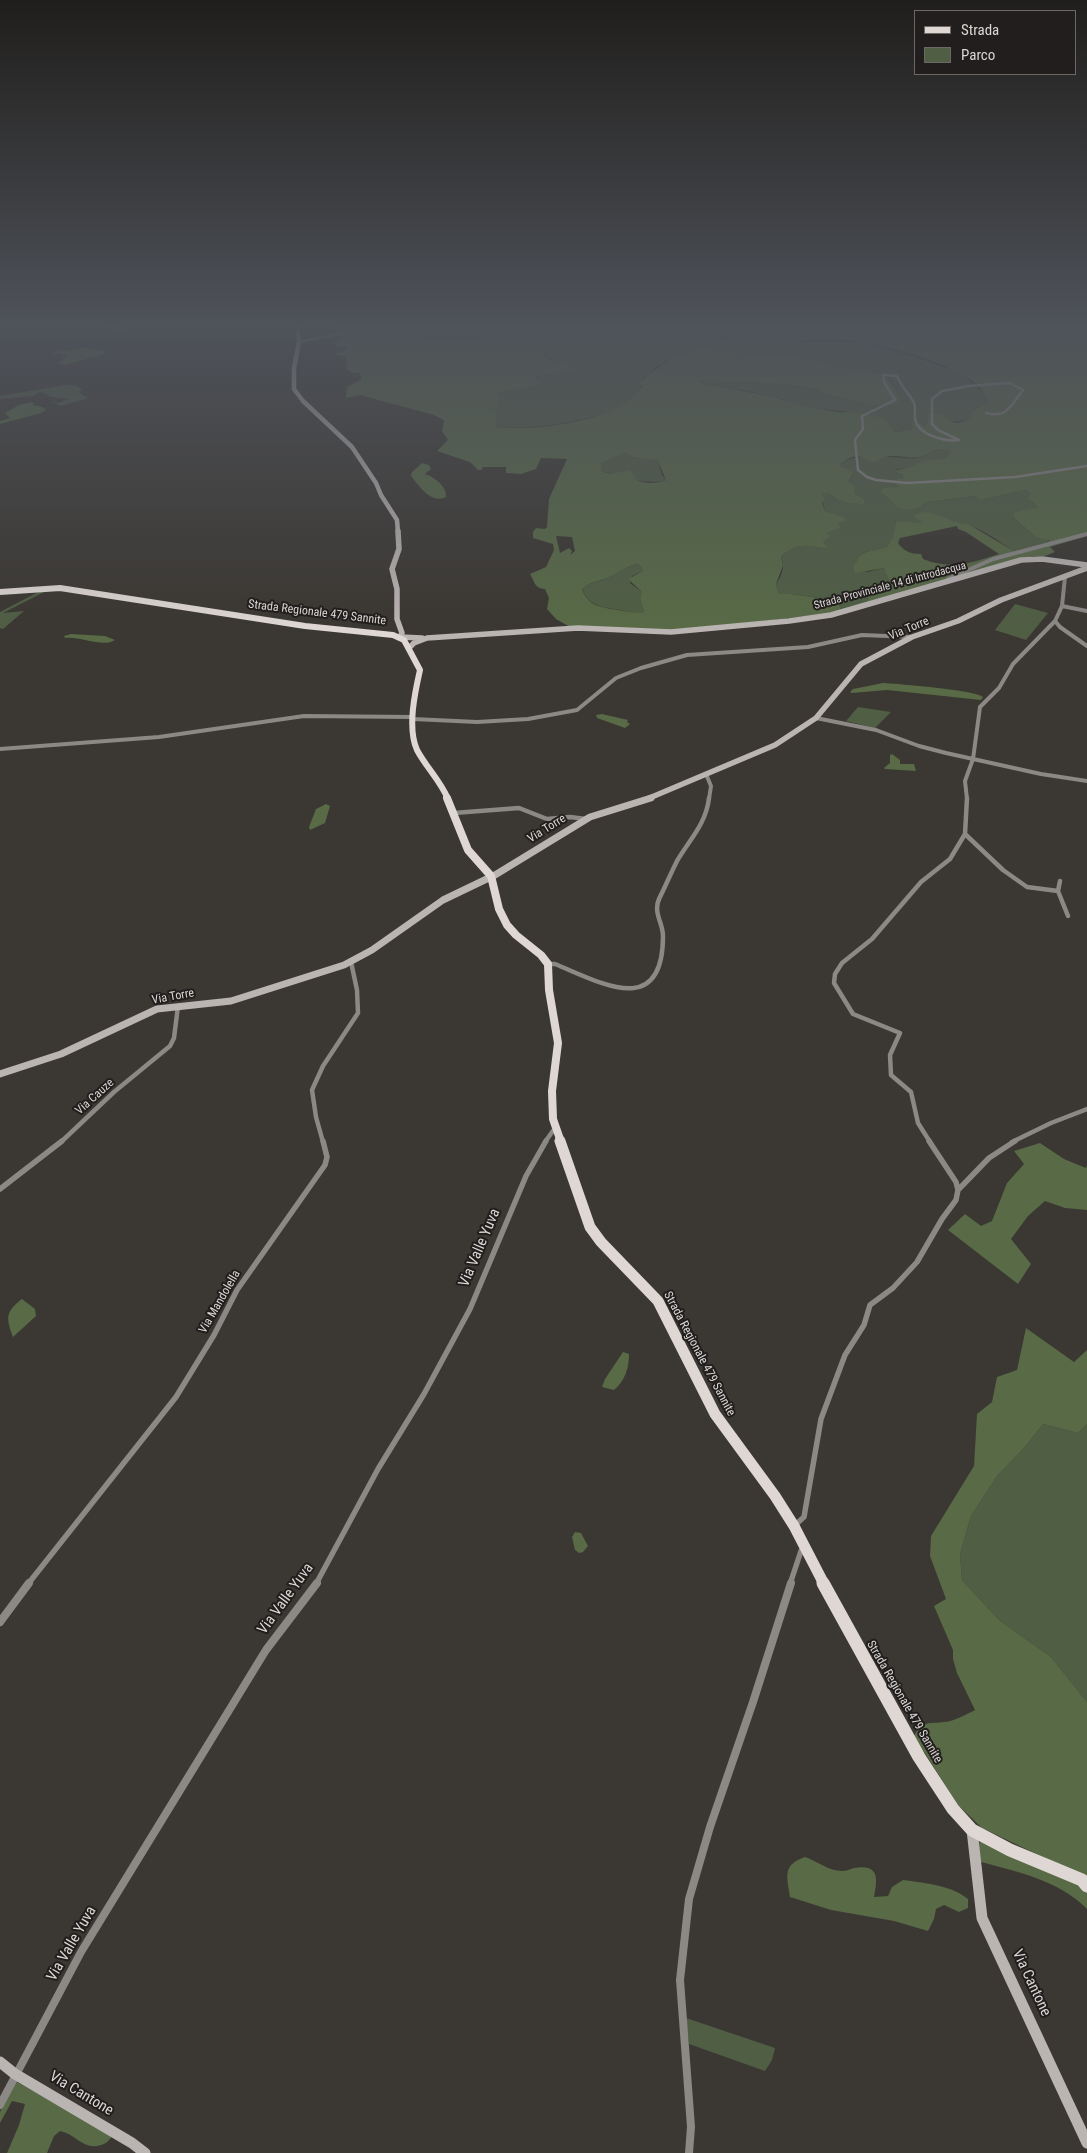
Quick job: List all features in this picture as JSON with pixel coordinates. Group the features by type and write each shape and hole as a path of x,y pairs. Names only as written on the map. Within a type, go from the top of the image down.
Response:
{"main road":[{"path":"329,425 352,447 376,483 381,495 397,520 399,549 392,569 397,588 397,619 402,633 400,637"},
{"name":"Strada Provinciale 14 di Introdacqua","path":"400,637 427,638 578,628 671,632 752,626 831,615 1021,560 1042,559 1087,566"},
{"name":"Via Torre","path":"0,1074 61,1054 158,1009 230,1000 351,962 381,946 432,908 491,876 586,819 650,798 763,751 816,718 861,664 912,637 958,621 1001,600 1064,577 1087,566"},
{"name":"Strada Regionale 479 Sannite","path":"0,592 60,588 296,624 400,637 409,648 420,670 413,702 417,749 442,785 468,850 491,876 499,909 507,924 516,935 541,955 548,964 549,990 558,1043 552,1102 555,1128 590,1227 601,1242 658,1301 715,1414 770,1489 794,1526 834,1604 919,1757 953,1809 972,1830 1010,1850 1082,1880 1087,1886"},
{"name":"Strada Provinciale 14 di Introdacqua","path":"409,648 414,643 427,638"},
{"name":"Via Cantone","path":"972,1830 982,1918 1087,2143"},
{"name":"Via Cantone","path":"0,2062 15,2074 132,2143 145,2153"}],"street":[{"path":"863,425 863,430 855,440 858,470 876,480 907,483 1015,477 1087,466"},
{"path":"919,425 931,436 946,441 959,440 954,436 939,431 933,425"},
{"path":"946,582 993,559 1087,534"},
{"path":"794,1526 804,1517 821,1419 845,1355 864,1325 870,1305 893,1288 917,1262 942,1219 956,1200 958,1190 956,1182 918,1123 910,1092 891,1075 890,1055 900,1033 853,1014 844,1002 834,979 834,974 842,964 872,939 921,882 950,859 966,834 967,800 965,781 973,759 980,707 1000,688 1012,664 1055,621 1062,606 1064,577"},
{"path":"1062,606 1087,611"},
{"path":"1055,621 1060,627 1087,646"},
{"path":"0,749 159,737 304,716 413,718 477,722 528,719 577,710 616,678 641,668 687,655 743,653 808,647 862,636 897,635 912,637"},
{"path":"816,718 876,730 919,746 973,759 1046,775 1087,781"},
{"path":"548,964 555,964 609,986 632,989 640,988 654,975 661,959 663,934 657,915 658,902 677,862 706,818 710,786 710,780 706,774"},
{"path":"454,813 487,808 519,808 547,819 570,817 586,819"},
{"path":"966,834 1003,870 1027,887 1058,891"},
{"path":"1060,881 1058,891 1068,916"},
{"name":"Via Mandolella","path":"0,1622 33,1577 176,1397 214,1335 237,1290 325,1165 326,1157 316,1118 312,1090 316,1077 355,1020 358,1012 357,990 351,962"},
{"name":"Via Cauze","path":"0,1190 71,1134 114,1092 170,1046 175,1038 175,1018 178,1006"},
{"path":"958,1190 976,1168 1006,1146 1050,1123 1087,1108"},
{"name":"Via Valle Yuva","path":"0,2106 15,2074 81,1952 266,1650 321,1577 378,1469 424,1394 470,1309 526,1176 550,1133 555,1128"},
{"path":"689,2153 691,2128 684,2063 680,1980 689,1899 710,1827 753,1702 801,1551 805,1546"}],"green space":[{"path":"443,425 496,425 496,427 531,428 550,425 889,425 895,432 912,429 911,425 924,427 926,425 1087,425 1087,536 1050,547 1055,552 1045,556 1033,556 841,612 671,632 570,627 556,619 547,609 549,598 545,589 537,586 530,574 546,567 554,550 553,544 533,538 533,532 536,528 545,529 547,527 549,499 567,459 541,458 536,469 521,474 506,473 506,467 483,467 481,470 478,470 470,462 437,451 448,440 442,431","holes":["939,449 951,452 943,459 924,460 895,471 903,475 903,478 893,480 900,487 884,488 880,492 898,508 909,509 917,508 927,502 973,496 981,500 1026,490 1031,494 1027,499 1035,504 1037,508 1015,512 1013,517 1037,538 1050,540 1046,543 1014,551 968,524 927,512 920,513 913,516 923,523 896,521 893,536 887,547 866,552 859,556 853,567 855,573 884,568 890,582 883,584 875,583 870,588 868,602 840,609 839,605 845,602 846,596 818,598 779,594 776,584 783,565 781,557 786,552 797,547 815,546 828,549 823,541 831,536 826,533 841,528 838,522 846,521 844,517 825,511 822,503 825,498 822,495 828,493 838,500 853,503 864,504 866,500 854,493 855,486 848,482 853,474 850,470 839,465 847,459 855,457 863,457 871,462 877,462 881,458 892,456 915,458 925,456","625,453 633,457 658,461 666,480 646,483 635,479 635,476 629,470 611,474 601,471 601,463","957,526 958,529 966,532 999,554 961,564 942,564 923,559 921,554 911,553 898,543 900,538","556,536 572,537 575,551 570,555 572,551 569,548 560,553","638,564 643,571 628,579 642,592 640,598 644,612 633,613 604,608 594,604 585,596 582,589 585,586"]},
{"path":"496,425 544,425 511,428 496,427"},
{"path":"887,425 911,425 912,429 895,432"},
{"path":"939,449 951,452 943,459 895,470 903,475 901,488 880,492 895,504 922,506 927,502 973,496 981,500 1026,490 1032,494 1027,499 1035,504 1037,508 1013,517 1037,538 1050,539 1046,543 1014,551 976,528 962,524 896,521 893,536 887,547 866,552 859,556 853,567 867,572 884,568 891,582 875,583 869,602 839,609 839,605 845,602 846,596 818,598 779,594 776,584 782,571 781,557 786,552 797,547 814,546 827,549 823,541 825,533 841,528 831,513 825,511 821,495 828,493 845,502 857,504 864,504 866,500 854,493 848,482 853,475 850,470 839,465 857,457 867,456 917,458"},
{"path":"625,453 633,457 658,461 662,475 666,480 659,482 642,481 601,471 601,463"},
{"path":"422,463 429,465 431,469 425,474 432,477 442,486 446,497 441,499 435,498 426,493 411,476 412,472"},
{"path":"638,564 643,571 632,576 630,583 642,592 640,598 644,612 632,613 603,607 592,603 588,599 582,588 608,578 627,567"},
{"path":"50,589 3,613 24,611 3,629 0,628 0,612 42,590"},
{"path":"1015,604 1048,613 1026,640 995,630"},
{"path":"71,634 105,636 115,640 104,643 65,638 64,636"},
{"path":"883,683 952,690 977,694 983,697 981,700 887,690 850,692 853,689"},
{"path":"858,707 891,712 875,728 846,721"},
{"path":"602,714 628,720 627,722 630,724 625,728 597,718 596,715"},
{"path":"892,754 900,760 900,764 914,764 916,771 885,769 890,763 890,755"},
{"path":"326,804 330,806 325,823 310,830 309,827 316,809"},
{"path":"1040,1143 1064,1159 1086,1168 1087,1165 1087,1210 1065,1208 1045,1201 1028,1216 1011,1239 1031,1264 1018,1284 948,1230 965,1214 981,1226 992,1221 1007,1183 1024,1164 1014,1151"},
{"path":"22,1299 35,1309 36,1316 13,1337 8,1316 12,1308"},
{"path":"1026,1328 1074,1362 1087,1350 1087,1424 1078,1433 1043,1424 1025,1447 997,1476 971,1516 960,1554 962,1580 999,1620 1051,1657 1087,1702 1087,1878 982,1828 958,1805 914,1736 923,1725 960,1718 975,1710 957,1673 953,1659 953,1650 934,1606 946,1599 930,1556 931,1536 974,1466 977,1414 992,1402 997,1377 1017,1370"},
{"path":"623,1352 629,1354 624,1378 614,1390 602,1387 605,1379"},
{"path":"1043,1424 1078,1433 1087,1424 1087,1702 1051,1657 999,1620 962,1580 960,1554 971,1516 997,1476 1025,1447"},
{"path":"575,1532 581,1533 588,1546 583,1552 579,1553 575,1550 572,1537"},
{"path":"980,1839 1080,1885 1087,1892 1087,1909 1076,1899 1050,1884 1021,1873 977,1861"},
{"path":"805,1857 837,1871 862,1867 872,1870 876,1878 874,1897 888,1896 892,1887 903,1880 937,1885 961,1894 968,1899 968,1908 959,1912 944,1905 936,1909 934,1919 928,1931 894,1921 831,1910 790,1897 787,1877 789,1868"},
{"path":"686,2018 775,2048 772,2060 765,2071 689,2044"},
{"path":"15,2081 113,2135 105,2143 92,2146 60,2131 54,2136 47,2153 7,2153 19,2125 25,2104 12,2101 0,2123 0,2112"}]}
